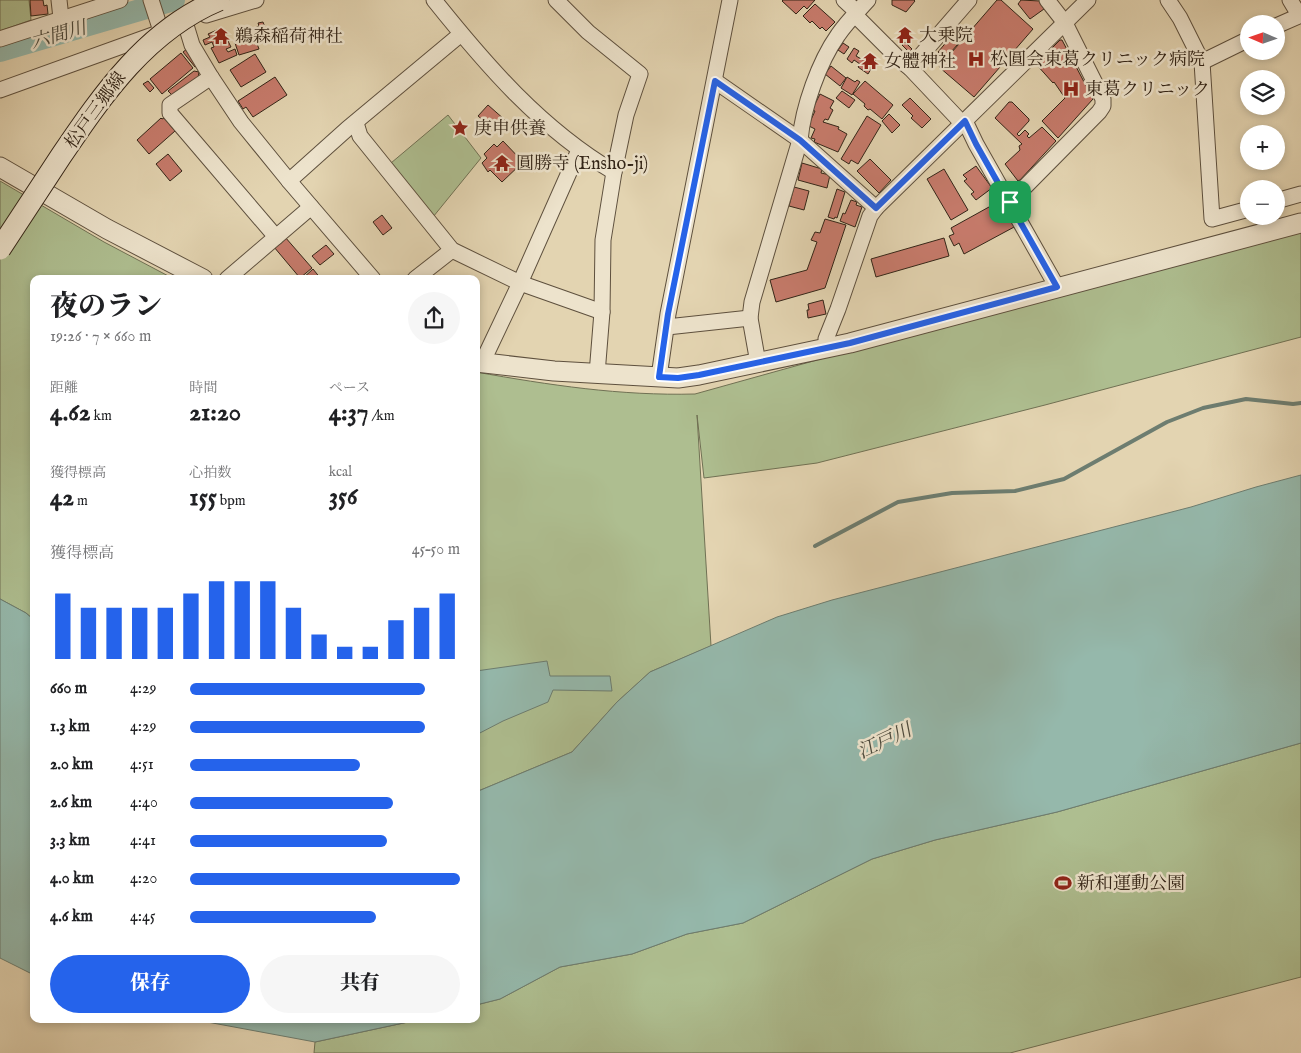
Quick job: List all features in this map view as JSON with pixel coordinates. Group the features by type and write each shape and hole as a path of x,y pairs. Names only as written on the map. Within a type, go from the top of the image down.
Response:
{"main road":[{"name":"松戸三郷線","path":"0,249 93,108 112,83 156,39 193,12 219,0"}],"street":[{"path":"59,0 61,18"},
{"path":"0,39 120,0"},
{"path":"151,0 160,27"},
{"path":"0,90 160,27 185,22 256,0"},
{"path":"434,0 499,78 579,150 614,172"},
{"path":"556,0 588,32 640,74 626,115 603,240 602,312 597,374"},
{"path":"659,377 695,173 730,0"},
{"path":"844,0 901,61 964,122 1057,287"},
{"path":"758,363 750,318 752,302 800,140 801,129 816,77 824,58 838,34 868,0"},
{"path":"910,68 968,0"},
{"path":"1010,202 1103,106 1103,99 1064,23 1047,0"},
{"path":"828,348 826,340 870,216 1088,0"},
{"path":"1168,0 1180,18 1202,62 1212,219 1240,211"},
{"path":"1285,22 1300,15 1290,0"},
{"path":"185,22 192,46 242,122 371,275"},
{"path":"290,180 461,34"},
{"path":"1202,62 1240,43"},
{"path":"211,77 170,105 170,113 276,237"},
{"path":"715,81 800,140 876,208"},
{"path":"356,123 360,136 452,250 520,282 602,312"},
{"path":"480,360 520,282 579,150"},
{"path":"0,167 138,246 196,275"},
{"path":"1285,198 1301,194"},
{"path":"232,275 312,207"},
{"path":"480,362 597,374 678,378 699,375 828,348 1301,223"},
{"path":"420,275 452,250"},
{"path":"667,327 750,318"}],"green space":[{"path":"0,0 29,0 31,20 0,31"},
{"path":"448,115 481,158 433,217 391,163"},
{"path":"0,181 104,242 166,275 30,275 30,616 0,599"},
{"path":"1301,225 1301,337 817,463 704,478 697,415 711,646 650,672 617,702 572,752 480,790 480,373 585,389 695,394"},
{"name":"新和運動公園","path":"1301,743 1301,977 1010,1053 314,1053 315,1042 403,1023 480,1023 480,1004 500,999 560,967 632,954 687,934 743,923 872,859 935,840 1057,812"}],"water":[{"name":"江戸川","path":"1301,475 1301,743 1057,812 935,840 872,859 743,923 687,934 632,954 560,967 500,999 480,1004 480,790 572,752 617,702 650,672 777,617 832,600 1191,507"},
{"path":"0,599 30,616 30,973 0,958"},
{"path":"547,661 550,676 610,676 612,691 553,690 548,702 480,733 480,670"},
{"path":"213,1023 403,1023 315,1042"}],"building":[{"path":"30,0 43,0 44,6 47,5 48,14 31,16"},
{"path":"783,0 815,0 807,9 804,6 796,14"},
{"path":"892,0 915,1 906,12 892,5"},
{"path":"997,0 1001,0 1033,29 974,97 939,67"},
{"path":"1021,0 1040,1 1044,9 1030,19 1018,4"},
{"path":"815,4 835,22 826,31 822,27 820,29 812,21 810,23 803,16"},
{"path":"263,22 270,40 262,43 261,41 258,42 253,29 259,26 258,23"},
{"path":"960,26 968,32 946,58 938,52"},
{"path":"219,29 220,32 223,31 225,43 228,41 231,47 226,49 228,52 235,49 237,55 219,63 211,48 214,47 212,42 205,45 203,40 210,37 208,34"},
{"path":"253,33 259,49 239,55 234,40"},
{"path":"1062,40 1093,99 1058,138 1042,121 1065,98 1054,82 1036,64"},
{"path":"905,42 912,49 909,52 902,45"},
{"path":"843,43 849,47 844,54 838,50"},
{"path":"854,48 859,51 856,56 863,60 866,55 876,61 868,74 858,67 860,64 854,60 852,63 847,59"},
{"path":"187,49 197,66 195,67 183,52"},
{"path":"181,53 193,68 162,94 150,79"},
{"path":"255,54 266,72 241,87 230,70"},
{"path":"831,66 846,78 840,86 825,74"},
{"path":"194,71 199,72 198,78 172,95 168,91"},
{"path":"275,77 287,95 253,117 246,107 243,109 238,101"},
{"path":"847,77 855,82 857,80 860,82 852,95 841,88"},
{"path":"148,81 154,88 150,92 143,84"},
{"path":"865,81 893,105 882,119 870,109 868,110 864,106 865,104 853,94"},
{"path":"842,91 855,100 849,108 836,98"},
{"path":"820,94 834,101 830,108 833,110 828,120 825,119 823,122 839,127 838,129 847,134 838,152 814,142 815,139 811,138 815,129 809,126 815,111 812,110"},
{"path":"910,98 931,119 922,128 911,118 913,116 902,105"},
{"path":"1009,102 1012,102 1029,119 1017,134 1019,136 1025,130 1029,134 1027,136 1029,138 1042,127 1056,141 1018,181 1005,164 1020,150 1019,146 1022,144 995,118"},
{"path":"488,105 505,120 496,131 478,116"},
{"path":"889,114 900,125 892,133 882,121"},
{"path":"867,116 881,125 858,164 851,160 849,164 841,159"},
{"path":"161,118 164,118 175,131 149,154 137,140"},
{"path":"503,141 523,162 502,182 490,170 488,172 482,163 487,158 484,154 494,144 497,147"},
{"path":"168,154 182,171 170,181 156,164"},
{"path":"870,159 891,180 879,193 857,171"},
{"path":"802,163 822,169 821,173 830,175 827,188 798,180"},
{"path":"976,166 992,188 976,200 971,194 974,192 964,181 967,179 963,175"},
{"path":"944,169 968,210 951,220 927,179"},
{"path":"794,187 809,191 804,210 789,206"},
{"path":"837,189 845,192 837,218 835,217 834,219 828,217"},
{"path":"851,200 857,202 856,205 862,207 855,227 840,221"},
{"path":"998,202 1003,212 1006,210 1009,215 1007,216 1009,219 1012,218 1016,226 964,254 959,243 954,246 949,236 954,234 951,228"},
{"path":"382,215 392,228 383,235 373,222"},
{"path":"825,219 846,225 825,288 776,302 770,280 807,270 817,242 811,240 815,232 820,233"},
{"path":"285,237 312,268 304,275 297,275 274,247"},
{"path":"944,238 949,256 876,277 871,259"},
{"path":"326,245 334,254 320,265 312,256"},
{"path":"313,269 318,275 306,275"},
{"path":"823,300 826,314 808,318 808,304"}],"waterway":[{"name":"六間川","path":"0,51 174,0"},
{"path":"815,546 898,502 952,493 1015,491 1064,479 1167,422 1203,408 1246,399 1293,404 1301,403"}],"place":[{"name":"大乗院","path":"905,35"},
{"name":"鵜森稲荷神社","path":"221,36"},
{"name":"松圓会東葛クリニック病院","path":"976,59"},
{"name":"女體神社","path":"870,61"},
{"name":"東葛クリニック","path":"1071,89"},
{"name":"庚申供養","path":"460,128"},
{"name":"圓勝寺 (Ensho-ji)","path":"502,163"},
{"name":"新和運動公園","path":"1063,883"}],"route":[{"path":"715,81 800,140 876,208 965,121 976,144 1010,202 1057,287 850,343 723,371 678,378 659,377 668,314 715,81"}]}
